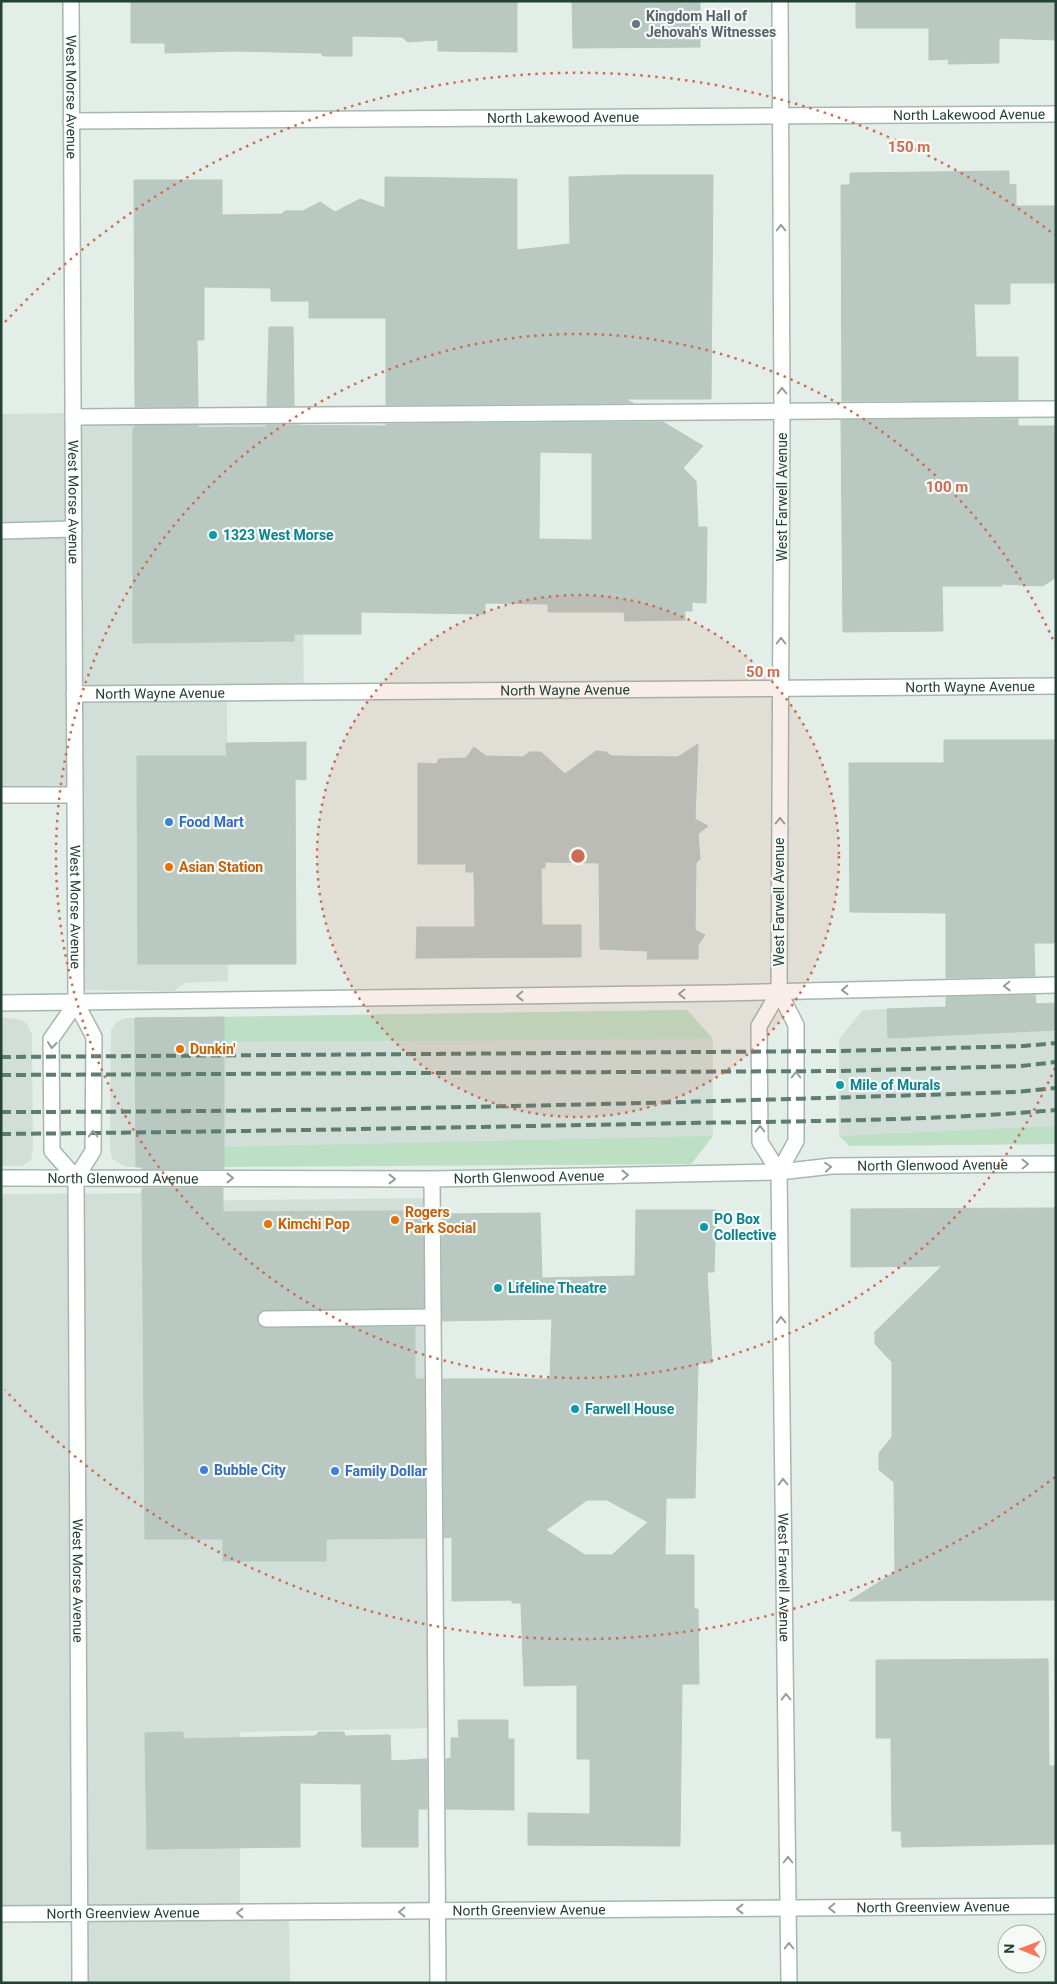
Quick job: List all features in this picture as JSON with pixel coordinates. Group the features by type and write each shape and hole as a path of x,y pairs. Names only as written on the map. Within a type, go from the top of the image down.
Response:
{"street":[{"name":"West Morse Avenue","path":"71,1 76,1003 94,1037 93,1151 76,1178 80,1983"},
{"name":"West Farwell Avenue","path":"780,1 782,412 779,992 796,1025 796,1141 780,1172 789,1983"},
{"name":"North Lakewood Avenue","path":"71,121 1056,114"},
{"path":"73,417 1056,409"},
{"path":"1,531 74,529"},
{"name":"North Wayne Avenue","path":"74,694 1056,686"},
{"path":"1,795 75,795"},
{"path":"1,1003 779,992 1056,985"},
{"path":"779,992 759,1026 760,1142 780,1172"},
{"path":"76,1003 51,1039 52,1151 76,1178"},
{"name":"North Glenwood Avenue","path":"1,1178 432,1179 780,1172 832,1166 1056,1164"},
{"path":"432,1179 438,1983"},
{"path":"266,1320 433,1317"},
{"name":"North Greenview Avenue","path":"1,1914 1056,1906"}],"shaded area":[{"path":"300,410 304,696 227,697 228,981 186,983 173,991 74,990 75,791 1,790 1,414"},
{"path":"1056,1003 1056,1144 850,1146 839,1136 839,1039 863,1010"},
{"path":"687,1010 713,1039 713,1136 691,1164 126,1167 112,1159 110,1148 111,1030 117,1022 125,1018"},
{"path":"1,1017 21,1020 27,1024 32,1035 33,1148 31,1160 22,1166 1,1166"},
{"path":"165,1193 176,1201 431,1198 434,1728 240,1732 240,1916 289,1918 290,1983 78,1983 77,1910 1,1911 1,1194"}],"green space":[{"path":"687,1010 713,1039 224,1042 224,1017"},
{"path":"1056,1126 1056,1144 850,1146 839,1136"},
{"path":"713,1136 691,1164 224,1167 224,1147"}],"building":[{"path":"131,1 517,1 517,52 438,51 438,40 408,42 402,37 352,36 352,56 323,56 321,53 236,51 165,53 165,43 131,43"},
{"name":"Kingdom Hall of Jehovah's Witnesses","path":"572,1 700,1 700,47 573,48"},
{"path":"856,1 1056,1 1056,40 999,38 999,63 948,64 949,59 929,60 929,28 856,28"},
{"path":"1009,171 1009,184 1016,185 1016,206 1056,206 1056,283 1010,283 1010,304 974,304 976,357 1018,357 1018,400 842,401 841,185 850,185 850,173"},
{"path":"713,175 711,399 625,399 633,403 386,405 386,318 309,318 309,301 271,301 271,288 204,287 204,340 197,340 198,407 135,407 134,180 222,180 222,215 282,214 285,211 303,211 320,202 335,212 360,199 385,208 385,177 517,179 517,250 570,244 569,177"},
{"path":"269,327 293,327 294,406 267,406"},
{"path":"1018,419 1018,426 1056,426 1056,577 1043,586 1002,584 1002,586 942,586 943,631 843,632 841,420"},
{"path":"663,422 703,446 683,468 696,481 698,527 707,527 706,603 692,602 692,611 685,611 685,620 625,621 624,612 548,612 548,604 485,603 485,614 361,612 361,634 294,634 294,641 133,643 133,428 135,426 198,425 198,428 267,427 267,425 386,426 386,424","holes":["540,452 592,453 592,540 539,539"]},
{"path":"944,740 1056,740 1056,943 1034,943 1035,976 946,978 946,913 850,912 849,763 944,763"},
{"path":"306,742 306,780 295,779 296,964 138,964 137,756 227,756 226,743"},
{"path":"698,744 695,819 708,826 698,834 700,859 696,863 695,930 705,935 698,945 698,959 647,959 648,951 600,949 599,863 545,862 545,868 541,868 542,925 581,925 581,957 416,958 417,927 475,927 474,872 466,872 466,864 418,864 418,763 436,764 439,759 466,758 474,747 486,756 523,757 529,752 541,752 565,774 596,751 606,752 611,756 678,757"},
{"path":"1035,995 1036,1004 1056,1003 1056,1030 888,1038 887,1009 946,1007 946,997"},
{"path":"224,1017 224,1169 142,1169 142,1167 136,1167 135,1018"},
{"path":"142,1188 223,1188 223,1212 415,1211 415,1214 423,1214 424,1308 266,1310 261,1311 257,1319 258,1324 266,1328 415,1327 415,1379 424,1379 425,1538 326,1539 326,1561 223,1561 223,1539 145,1539"},
{"path":"1056,1208 1056,1600 849,1601 895,1572 894,1482 879,1470 879,1453 892,1437 892,1362 875,1344 875,1332 942,1266 851,1267 851,1209"},
{"path":"636,1210 716,1210 714,1272 707,1272 712,1363 698,1363 695,1498 666,1498 665,1555 694,1555 694,1609 698,1609 699,1684 682,1684 680,1846 528,1845 528,1813 590,1814 590,1759 577,1759 577,1685 524,1686 521,1603 512,1603 512,1600 452,1601 452,1537 444,1538 443,1379 550,1379 552,1319 442,1321 442,1214 540,1213 542,1278 635,1276","holes":["587,1500 607,1500 648,1522 612,1555 585,1555 546,1530"]},
{"path":"1048,1659 1049,1766 1056,1766 1056,1844 902,1847 901,1831 892,1831 891,1738 876,1738 876,1660"},
{"path":"458,1720 508,1720 508,1739 514,1739 514,1810 446,1809 446,1759 451,1758 451,1738 459,1738"},
{"path":"183,1732 183,1739 315,1736 319,1732 344,1732 345,1736 390,1735 391,1761 427,1759 427,1809 418,1809 418,1847 362,1847 361,1784 300,1783 300,1847 147,1849 145,1733"}],"railway":[{"path":"1,1057 840,1051 1024,1046 1056,1043"},
{"path":"1,1075 839,1071 1021,1066 1056,1062"},
{"path":"1,1112 509,1106 1016,1092 1056,1088"},
{"path":"1,1134 847,1120 952,1117 1056,1110"}],"place":[{"name":"Kingdom Hall of Jehovah's Witnesses","path":"636,24"},
{"name":"1323 West Morse","path":"213,535"},
{"name":"Food Mart","path":"169,822"},
{"name":"Asian Station","path":"169,867"},
{"name":"Dunkin'","path":"180,1049"},
{"name":"Mile of Murals","path":"840,1085"},
{"name":"Rogers Park Social","path":"395,1220"},
{"name":"Kimchi Pop","path":"268,1224"},
{"name":"PO Box Collective","path":"704,1227"},
{"name":"Lifeline Theatre","path":"498,1288"},
{"name":"Farwell House","path":"575,1409"},
{"name":"Bubble City","path":"204,1470"},
{"name":"Family Dollar","path":"335,1471"}]}
